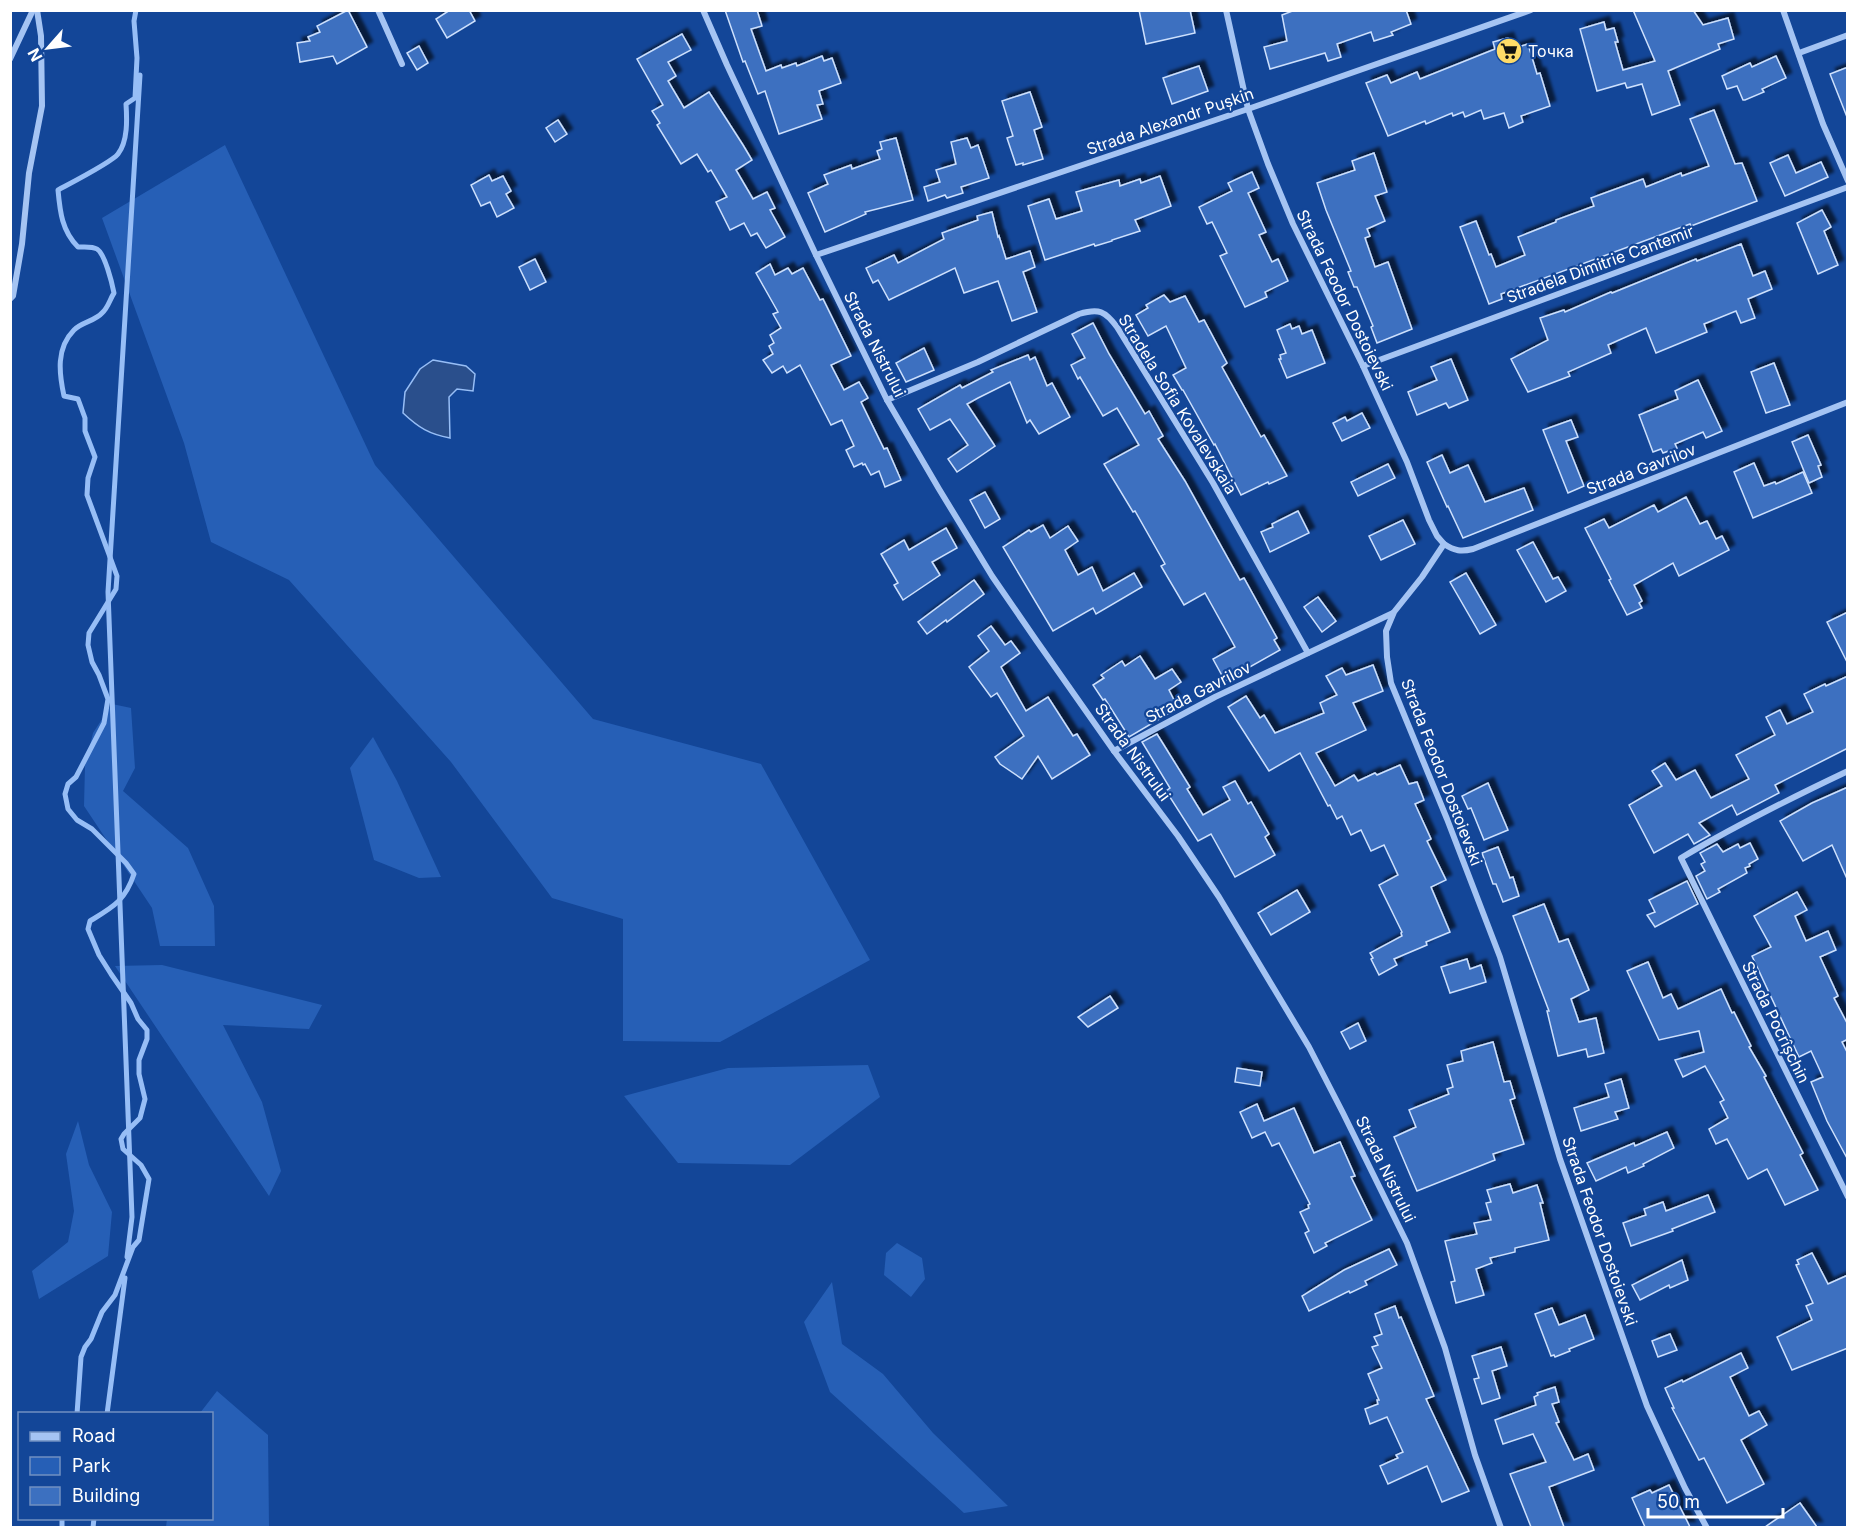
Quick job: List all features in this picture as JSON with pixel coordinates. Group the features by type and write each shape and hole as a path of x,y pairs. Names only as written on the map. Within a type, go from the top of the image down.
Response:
{"street":[{"path":"10,59 35,10"},
{"path":"10,298 13,296 22,244 29,173 42,106 41,36 35,10"},
{"path":"378,10 402,63"},
{"name":"Strada Nistrului","path":"703,10 816,255 887,400 939,489 993,576 1114,751 1178,836 1219,897 1309,1047 1407,1243 1444,1348 1475,1455 1501,1527"},
{"name":"Strada Feodor Dostoievski","path":"1227,10 1248,109 1268,164 1293,224 1407,462 1429,520 1444,544 1422,577 1394,612 1386,631 1391,682 1500,957 1560,1159 1647,1406 1685,1488 1707,1527"},
{"name":"Strada Alexandr Pușkin","path":"816,255 1248,109 1531,10"},
{"path":"1783,10 1823,124 1848,181"},
{"path":"1798,53 1848,35"},
{"name":"Stradela Dimitrie Cantemir","path":"1363,366 1848,187"},
{"name":"Stradela Sofia Kovalevskaia","path":"887,400 978,362 1079,314 1101,311 1117,327 1213,483 1308,653"},
{"name":"Strada Gavrilov","path":"1444,544 1461,552 1473,549 1848,402"},
{"name":"Strada Gavrilov","path":"1114,751 1215,697 1394,612"},
{"name":"Strada Pocrîșchin","path":"1848,771 1792,797 1681,858 1848,1197"}],"green space":[{"path":"225,145 375,465 593,719 761,764 870,960 720,1042 623,1041 623,919 552,898 451,762 289,580 211,542 184,443 102,218"},
{"path":"112,704 131,708 135,768 123,791 188,848 214,906 215,946 160,946 152,908 84,806 85,766 93,733"},
{"path":"373,737 397,781 441,877 419,878 374,860 350,768"},
{"path":"162,965 322,1005 309,1029 223,1025 262,1102 281,1171 269,1196 115,966"},
{"path":"868,1065 880,1097 790,1165 678,1163 624,1096 728,1068"},
{"path":"78,1121 89,1165 112,1212 108,1256 39,1299 32,1271 68,1242 74,1211 66,1154"},
{"path":"897,1243 922,1258 925,1279 911,1297 884,1275 886,1253"},
{"path":"832,1282 842,1344 883,1374 933,1433 1008,1506 964,1513 830,1392 804,1322"},
{"path":"217,1391 268,1435 269,1527 166,1527 167,1520 213,1520 213,1412 201,1412"}],"shaded area":[{"path":"433,360 466,366 475,374 473,391 457,389 449,397 450,438 425,430 403,413 405,392 420,369"}],"building":[{"path":"348,10 367,47 337,64 333,56 300,62 297,43 310,41 308,37 320,32 317,26"},
{"path":"450,10 469,10 475,21 447,38 436,19"},
{"path":"725,10 757,10 762,26 751,29 766,71 781,65 782,68 796,63 797,66 822,56 824,61 832,58 841,83 819,91 823,104 817,105 822,119 779,134 765,91 758,94 745,61 743,62"},
{"path":"1139,10 1190,10 1195,33 1146,44"},
{"path":"1295,10 1406,10 1411,24 1391,32 1393,35 1374,41 1371,32 1337,44 1341,57 1328,61 1325,53 1270,69 1264,47 1287,41 1282,15"},
{"path":"1633,10 1693,10 1703,25 1728,18 1734,39 1718,44 1720,49 1668,71 1680,105 1652,115 1642,84 1627,88 1625,83 1597,91 1580,29 1604,22 1606,30 1614,28 1618,42 1615,42 1623,70 1655,61"},
{"path":"682,34 691,50 668,62 676,76 668,81 684,108 709,92 752,160 736,170 753,199 767,192 775,208 770,210 785,237 766,248 757,233 751,236 744,223 730,230 716,202 727,197 711,170 708,172 697,154 681,164 657,125 660,123 652,111 663,105 637,59"},
{"path":"1508,38 1512,49 1528,44 1550,106 1521,116 1523,122 1509,128 1504,113 1484,119 1481,110 1465,117 1463,112 1453,116 1452,113 1388,136 1366,83 1387,75 1391,83 1417,72 1420,79 1495,49 1493,42"},
{"path":"419,46 428,63 417,70 407,53"},
{"path":"1776,56 1786,78 1762,89 1764,92 1745,100 1737,86 1727,89 1722,76 1750,63 1752,67"},
{"path":"1199,66 1208,91 1172,104 1163,78"},
{"path":"1848,67 1848,117 1847,117 1830,74"},
{"path":"1030,92 1042,127 1034,130 1043,159 1016,165 1007,138 1013,136 1002,101"},
{"path":"1714,110 1735,164 1742,163 1757,201 1501,294 1502,299 1489,304 1460,227 1476,221 1496,267 1525,255 1518,237 1594,206 1591,198 1643,179 1646,187 1681,173 1682,176 1709,166 1690,119"},
{"path":"558,120 567,134 555,142 546,128"},
{"path":"896,138 913,200 865,212 866,214 825,232 808,193 828,184 824,175 851,165 852,169 880,159 877,151 882,149 880,142"},
{"path":"967,138 971,148 978,145 989,178 961,187 963,193 947,198 945,195 928,201 924,187 940,182 936,170 956,164 951,142"},
{"path":"1374,153 1387,192 1375,196 1385,221 1367,229 1370,236 1365,238 1375,267 1388,262 1412,329 1377,343 1371,327 1373,326 1357,287 1354,287 1348,272 1351,271 1317,183 1355,170 1352,161"},
{"path":"1788,155 1796,173 1821,162 1828,177 1785,196 1770,163"},
{"path":"1252,172 1259,188 1248,193 1266,232 1259,235 1272,262 1278,259 1288,281 1265,292 1267,297 1245,307 1220,256 1227,253 1212,222 1207,224 1199,207 1232,191 1228,183"},
{"path":"489,175 492,181 503,176 511,191 506,194 514,208 497,217 490,202 481,206 471,185"},
{"path":"1160,176 1171,206 1135,220 1140,231 1045,260 1028,206 1049,199 1056,219 1082,211 1076,192 1119,180 1120,186 1140,179 1141,183"},
{"path":"1822,210 1831,227 1824,231 1838,265 1818,274 1797,223"},
{"path":"992,212 1006,259 1030,251 1035,267 1023,272 1037,312 1012,321 998,281 964,293 955,268 889,300 878,280 873,283 866,268 894,255 898,263 944,239 942,233 978,220 977,216"},
{"path":"1741,244 1753,276 1765,271 1772,289 1748,299 1755,318 1741,323 1736,311 1704,324 1707,332 1656,353 1646,328 1608,345 1611,353 1568,372 1570,376 1528,392 1511,359 1548,340 1540,318 1564,310 1565,312 1696,259 1697,261"},
{"path":"535,259 546,282 530,290 519,267"},
{"path":"770,264 775,275 788,268 792,274 803,268 820,300 823,299 851,356 831,365 844,390 859,382 868,398 861,402 884,449 887,448 901,480 885,487 879,471 871,475 862,463 854,467 846,450 854,446 842,420 831,425 800,365 787,373 783,366 772,373 763,360 773,354 769,346 774,343 770,335 781,328 773,314 778,312 756,273"},
{"path":"1164,295 1170,302 1185,296 1199,322 1204,320 1227,363 1222,367 1261,437 1264,435 1287,476 1241,495 1215,444 1173,375 1186,368 1166,326 1148,336 1136,315 1148,308 1146,305"},
{"path":"1093,323 1145,414 1149,411 1163,436 1158,439 1185,481 1240,580 1244,578 1277,638 1274,640 1280,650 1225,681 1213,659 1235,647 1205,593 1184,605 1161,566 1165,564 1135,511 1133,512 1104,464 1139,445 1117,408 1103,416 1071,365 1085,358 1072,334"},
{"path":"1290,324 1292,329 1299,326 1302,334 1312,330 1325,363 1287,378 1279,359 1281,359 1280,355 1286,353 1277,330"},
{"path":"924,348 934,370 906,382 896,363"},
{"path":"1028,355 1030,360 1035,357 1047,386 1052,383 1070,417 1039,434 1030,420 1027,423 1010,382 967,404 995,446 957,472 948,459 968,445 950,419 930,430 918,409 960,385 962,388 993,372 991,370"},
{"path":"1451,359 1468,400 1449,408 1446,403 1417,415 1408,392 1437,380 1431,367"},
{"path":"1774,363 1790,405 1766,413 1751,372"},
{"path":"1698,380 1722,431 1706,438 1703,432 1675,444 1677,448 1663,453 1661,449 1653,452 1639,415 1678,399 1675,391"},
{"path":"1362,413 1370,428 1342,441 1333,423 1345,417 1347,421"},
{"path":"1571,420 1578,437 1566,441 1584,486 1568,493 1543,430"},
{"path":"1808,435 1821,465 1818,466 1822,477 1809,483 1792,442"},
{"path":"1442,455 1450,473 1468,465 1485,502 1524,488 1533,510 1463,538 1427,462"},
{"path":"1754,463 1764,486 1775,482 1776,484 1803,472 1812,493 1753,518 1734,472"},
{"path":"1388,464 1395,478 1358,496 1351,482"},
{"path":"985,492 1000,519 985,528 970,500"},
{"path":"1686,497 1700,524 1707,521 1716,539 1722,536 1729,550 1679,576 1673,563 1634,585 1642,601 1639,603 1642,608 1627,615 1585,528 1604,519 1609,528 1654,505 1658,512"},
{"path":"1298,511 1309,533 1270,552 1261,532"},
{"path":"1403,520 1415,544 1381,560 1369,536"},
{"path":"1043,525 1050,538 1068,526 1078,541 1065,550 1078,575 1092,567 1103,591 1134,573 1142,587 1096,614 1093,608 1053,631 1003,547 1029,530 1031,532"},
{"path":"946,528 957,548 932,562 940,575 903,600 894,585 898,583 881,554 904,540 909,550"},
{"path":"1533,542 1553,579 1558,577 1566,591 1546,602 1517,550"},
{"path":"1466,573 1496,625 1480,634 1450,582"},
{"path":"974,580 984,594 927,634 918,622"},
{"path":"1318,597 1336,621 1322,632 1304,607"},
{"path":"1848,612 1848,664 1827,622"},
{"path":"991,626 1005,645 1011,641 1020,653 1001,667 1026,711 1048,697 1073,736 1077,734 1090,755 1052,779 1038,756 1022,779 1000,764 995,757 1024,736 997,693 991,697 969,667 989,651 978,636"},
{"path":"1140,656 1155,679 1172,669 1181,682 1169,690 1178,708 1129,737 1105,699 1103,700 1093,685 1104,678 1101,675 1122,661 1125,666"},
{"path":"1373,665 1383,691 1353,703 1366,730 1316,753 1335,786 1354,775 1358,781 1400,765 1409,784 1417,782 1424,800 1415,804 1431,839 1427,841 1446,880 1431,887 1450,932 1394,959 1397,965 1379,975 1370,953 1402,936 1379,885 1398,875 1384,845 1371,851 1361,830 1351,835 1342,816 1337,819 1330,805 1328,806 1300,753 1269,771 1228,707 1246,696 1260,718 1264,715 1275,733 1324,713 1320,703 1337,695 1326,676 1342,668 1346,675"},
{"path":"1848,676 1848,748 1775,785 1779,793 1737,815 1732,805 1699,823 1710,835 1694,844 1688,834 1654,853 1629,805 1662,786 1652,771 1665,763 1676,780 1695,770 1711,798 1749,779 1736,755 1775,735 1766,717 1780,710 1787,724 1813,712 1804,694"},
{"path":"1157,734 1190,787 1187,789 1203,815 1230,800 1223,787 1235,781 1248,804 1251,802 1269,834 1265,837 1275,855 1235,877 1211,834 1198,841 1166,791 1170,788 1142,742"},
{"path":"1488,783 1508,830 1484,840 1471,808 1468,809 1462,796"},
{"path":"1848,787 1848,881 1832,845 1803,861 1780,821"},
{"path":"1750,843 1758,859 1745,868 1747,873 1718,889 1720,892 1707,899 1696,876 1705,871 1701,864 1705,862 1700,853 1717,844 1723,852 1738,844 1740,848"},
{"path":"1498,847 1510,878 1513,877 1519,896 1503,902 1496,884 1493,884 1482,853"},
{"path":"1687,881 1698,904 1655,927 1647,915 1655,912 1649,900"},
{"path":"1297,890 1310,912 1271,935 1258,913"},
{"path":"1797,892 1807,910 1795,916 1806,941 1828,931 1836,950 1820,957 1838,996 1834,998 1848,1025 1848,1039 1842,1042 1848,1054 1848,1160 1827,1121 1811,1082 1823,1077 1811,1051 1799,1057 1752,956 1771,947 1754,916"},
{"path":"1544,904 1559,942 1568,939 1589,990 1571,999 1579,1022 1596,1018 1604,1053 1588,1057 1586,1049 1558,1056 1547,1011 1549,1011 1513,916"},
{"path":"1467,959 1470,969 1481,965 1486,982 1450,993 1441,967"},
{"path":"1648,962 1663,998 1671,994 1678,1009 1721,989 1766,1076 1764,1077 1803,1153 1800,1155 1818,1190 1785,1205 1767,1169 1748,1179 1727,1139 1716,1144 1709,1129 1728,1118 1720,1102 1724,1100 1705,1066 1683,1077 1675,1060 1704,1052 1699,1031 1659,1040 1627,971"},
{"path":"1110,996 1118,1008 1088,1027 1078,1017"},
{"path":"1358,1023 1366,1041 1350,1049 1341,1032"},
{"path":"1493,1042 1504,1082 1510,1081 1515,1098 1510,1100 1524,1144 1493,1154 1495,1160 1417,1191 1394,1137 1416,1127 1409,1110 1449,1094 1447,1089 1453,1087 1447,1065 1463,1061 1461,1051"},
{"path":"1237,1068 1262,1072 1260,1086 1235,1082"},
{"path":"1621,1079 1629,1108 1615,1112 1618,1119 1581,1131 1574,1108 1609,1097 1605,1084"},
{"path":"1257,1104 1264,1121 1294,1108 1314,1153 1340,1142 1355,1176 1351,1177 1372,1220 1325,1243 1327,1246 1314,1253 1305,1233 1309,1231 1300,1212 1309,1208 1310,1204 1279,1143 1272,1146 1265,1132 1252,1138 1240,1112"},
{"path":"1667,1132 1674,1148 1628,1173 1626,1167 1596,1181 1587,1163"},
{"path":"1510,1184 1513,1193 1537,1185 1543,1203 1540,1203 1549,1240 1515,1248 1515,1252 1490,1258 1492,1263 1476,1269 1484,1295 1456,1303 1451,1282 1455,1281 1445,1241 1477,1234 1474,1223 1491,1220 1486,1203 1491,1202 1487,1190"},
{"path":"1708,1195 1715,1212 1672,1229 1673,1231 1631,1246 1623,1223 1646,1215 1644,1209 1663,1202 1666,1211"},
{"path":"1389,1249 1397,1265 1365,1281 1367,1285 1350,1293 1349,1291 1309,1311 1302,1296 1344,1270"},
{"path":"1812,1253 1828,1284 1848,1275 1848,1348 1792,1370 1777,1337 1812,1320 1806,1306 1813,1303 1796,1265 1799,1264 1797,1260"},
{"path":"1682,1260 1688,1280 1670,1288 1669,1285 1640,1300 1632,1285"},
{"path":"1395,1306 1434,1396 1426,1399 1469,1491 1442,1502 1427,1466 1388,1484 1380,1466 1398,1458 1396,1455 1403,1452 1387,1417 1370,1424 1365,1409 1378,1404 1377,1400 1379,1400 1368,1374 1382,1368 1372,1347 1378,1345 1374,1337 1382,1334 1375,1314"},
{"path":"1552,1308 1559,1325 1585,1315 1594,1339 1555,1357 1551,1356 1535,1314"},
{"path":"1670,1334 1677,1350 1658,1357 1652,1341"},
{"path":"1501,1347 1507,1366 1492,1371 1500,1398 1482,1404 1474,1379 1479,1378 1472,1356"},
{"path":"1741,1353 1748,1368 1730,1377 1749,1416 1759,1411 1767,1425 1741,1440 1764,1484 1727,1503 1704,1458 1699,1460 1672,1408 1674,1408 1665,1388 1682,1380 1683,1382"},
{"path":"1555,1387 1559,1402 1552,1404 1559,1422 1556,1423 1574,1460 1588,1454 1594,1470 1549,1487 1564,1527 1531,1527 1510,1474 1546,1462 1533,1434 1503,1444 1495,1420 1536,1405 1534,1397 1538,1395 1537,1393"},
{"path":"1669,1485 1690,1527 1645,1527 1632,1498 1650,1490 1652,1493"},
{"path":"1800,1503 1817,1527 1765,1527"}],"waterway":[{"path":"77,1412 81,1357 102,1312 115,1295 133,1247 139,1240 149,1179 141,1165 123,1149 121,1139 140,1118 145,1099 139,1074 139,1060 147,1039 147,1030 99,955 88,929 90,921 112,907 122,897 134,874 92,829 77,820 68,809 65,794 68,784 76,777 104,723 108,699 92,662 88,645 89,633 116,589 117,576 87,495 88,478 95,457 85,431 85,418 78,399 64,396 60,361 68,337 77,327 102,313 114,293 108,269 100,252 93,247 78,247 68,234 61,213 58,190 108,162 118,154 124,143 126,104 135,98 137,58 134,21 136,10"},
{"path":"127,1257 132,1217 108,592 140,75"},
{"path":"107,1412 125,1278"},
{"path":"62,1520 62,1528"},
{"path":"93,1528 94,1520"}],"place":[{"name":"Точка","path":"1509,51"}]}
